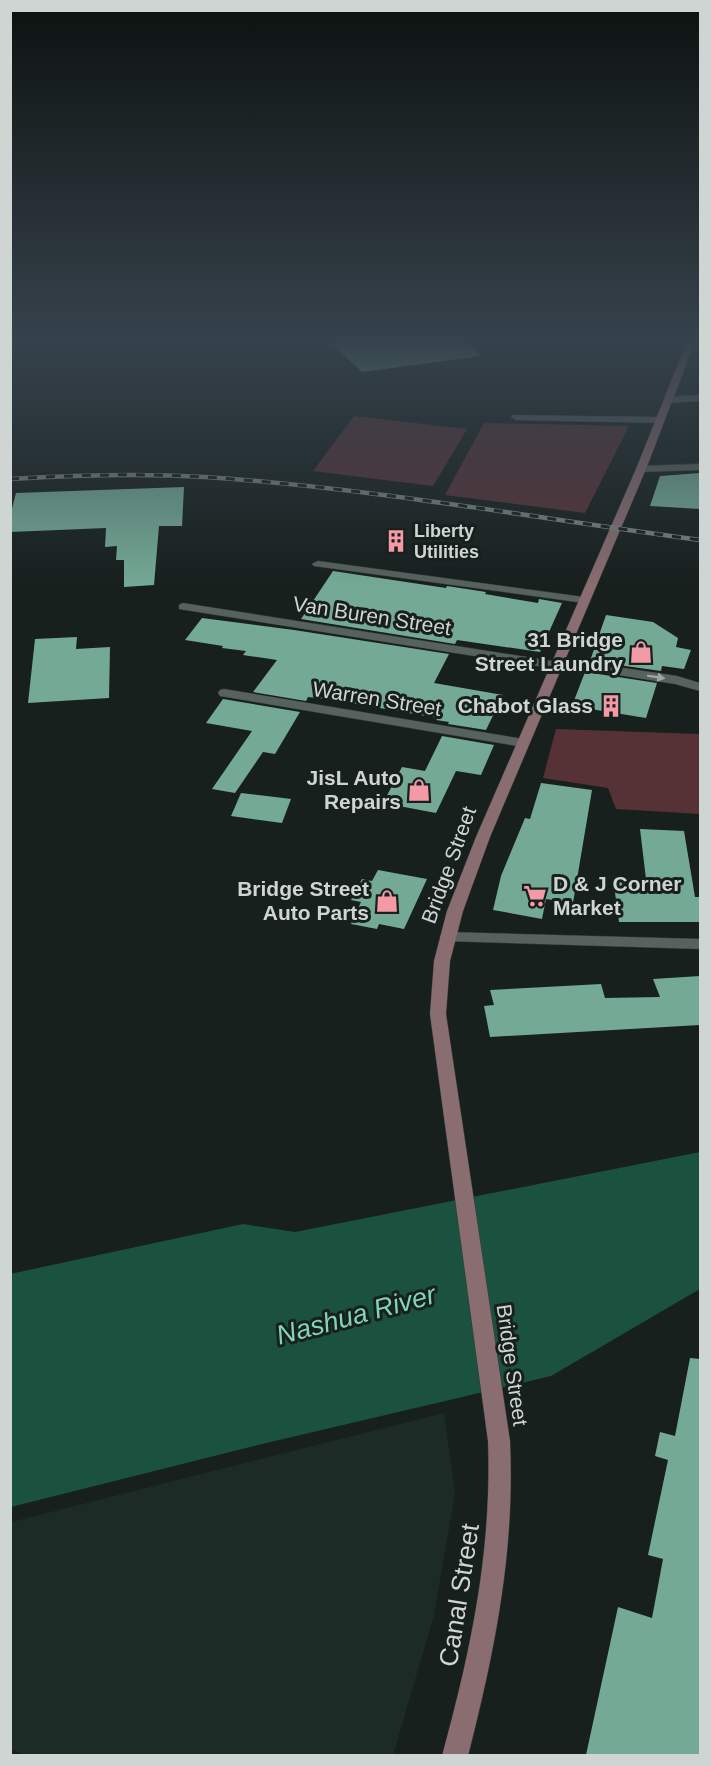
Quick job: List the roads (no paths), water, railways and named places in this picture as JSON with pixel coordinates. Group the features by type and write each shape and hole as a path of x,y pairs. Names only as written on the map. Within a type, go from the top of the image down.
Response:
{"street":[{"name":"Bridge Street","path":"499,1441 438,1014 442,961 475,858 659,421"},
{"path":"641,469 700,467"},
{"path":"318,564 584,600"},
{"name":"Van Buren Street","path":"183,607 695,685"},
{"name":"Warren Street","path":"224,693 523,743"},
{"path":"448,937 700,944"},
{"name":"Canal Street","path":"455,1755 482,1649 494,1583 500,1520 499,1441"}],"water":[{"name":"Nashua River","path":"700,1152 700,1289 551,1376 258,1445 11,1507 10,1274 243,1224 295,1232"}],"railway":[{"path":"10,479 156,475 267,482 391,496 700,540"}],"place":[{"name":"Liberty Utilities","path":"396,541"},
{"name":"31 Bridge Street Laundry","path":"641,652"},
{"name":"Chabot Glass","path":"611,706"},
{"name":"JisL Auto Repairs","path":"419,790"},
{"name":"D & J Corner Market","path":"535,896"},
{"name":"Bridge Street Auto Parts","path":"387,901"}]}
